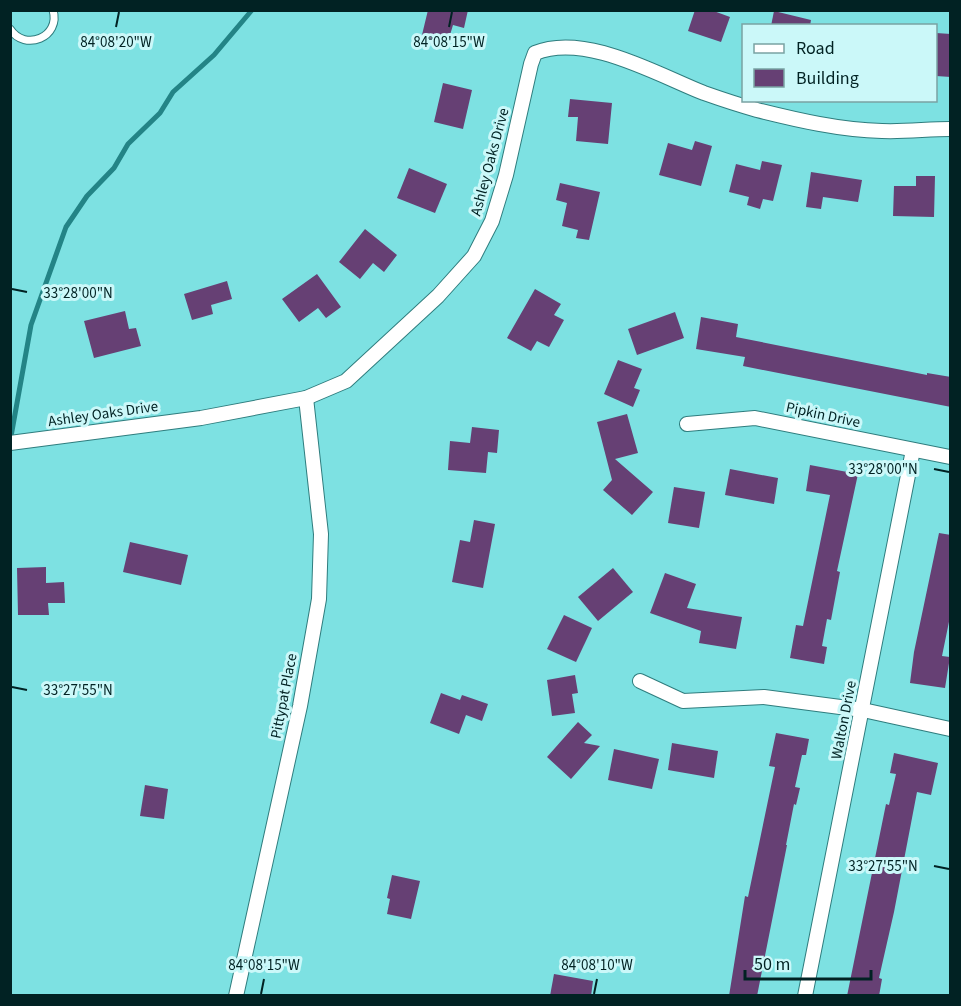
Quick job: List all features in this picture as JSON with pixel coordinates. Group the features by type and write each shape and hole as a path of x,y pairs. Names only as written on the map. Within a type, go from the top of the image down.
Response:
{"street":[{"name":"Ashley Oaks Drive","path":"10,443 201,418 306,398 346,381 438,296 474,256 492,221 506,175 531,64 535,53 543,50 576,47 613,57 706,93 755,109 853,129 883,131 951,129"},
{"name":"Pittypat Place","path":"236,996 300,706 319,598 321,534 306,398"},
{"name":"Pipkin Drive","path":"687,424 754,418 951,457"},
{"name":"Walton Drive","path":"805,996 913,450"},
{"path":"640,681 684,701 764,697 863,710 951,729"}],"lane":[{"path":"10,29 23,40 36,41 52,28 53,10"}],"building":[{"path":"428,10 468,10 464,28 453,25 447,45 421,39"},
{"path":"695,10 711,10 730,17 721,42 688,31"},
{"path":"774,11 811,20 810,24 771,24"},
{"path":"937,33 951,34 951,77 937,76"},
{"path":"443,83 472,90 463,129 434,122"},
{"path":"570,99 612,103 608,144 576,141 578,117 568,117"},
{"path":"695,141 712,146 701,186 659,175 668,143 692,150"},
{"path":"762,161 782,165 773,201 763,199 760,209 747,205 749,197 729,192 736,164 760,170"},
{"path":"409,168 447,184 435,213 397,198"},
{"path":"811,172 862,180 858,202 823,197 821,209 806,207"},
{"path":"916,176 935,176 934,217 893,216 894,186 916,186"},
{"path":"560,183 600,192 589,240 576,238 578,230 562,226 567,203 556,200"},
{"path":"365,229 397,255 384,272 373,263 360,279 339,262"},
{"path":"317,274 341,307 326,318 318,308 299,322 282,299"},
{"path":"227,281 232,299 211,305 213,314 192,320 184,294"},
{"path":"535,289 561,304 554,315 564,320 549,347 537,341 531,351 507,338"},
{"path":"125,311 129,329 136,328 141,346 94,358 84,321"},
{"path":"675,312 684,338 637,355 628,329"},
{"path":"701,317 738,324 736,337 927,375 927,373 951,377 951,407 743,366 745,357 696,349"},
{"path":"618,360 642,369 634,388 640,390 633,407 604,394"},
{"path":"627,414 638,453 615,459 653,492 632,515 603,490 612,480 597,422"},
{"path":"472,427 499,430 497,453 488,452 486,473 448,470 450,441 470,443"},
{"path":"810,465 858,474 837,571 840,572 831,620 827,619 822,646 827,647 824,664 790,658 796,625 803,626 830,495 806,491"},
{"path":"730,469 778,478 774,504 725,495"},
{"path":"674,487 705,492 699,528 668,523"},
{"path":"474,520 495,524 483,588 452,582 460,540 470,542"},
{"path":"939,533 951,535 951,612 942,656 950,657 945,688 910,683 914,652"},
{"path":"130,542 188,555 181,585 123,572"},
{"path":"46,567 46,583 64,582 65,603 48,603 49,615 18,615 17,568"},
{"path":"613,568 633,592 598,621 578,597"},
{"path":"665,573 696,584 687,608 742,617 736,649 699,643 701,631 650,613"},
{"path":"564,615 592,628 576,662 547,649"},
{"path":"575,675 578,693 572,694 575,713 552,716 547,680"},
{"path":"441,693 460,700 462,695 488,704 482,721 466,715 459,734 430,723"},
{"path":"578,722 592,735 584,743 600,746 571,779 547,757"},
{"path":"776,733 809,739 806,755 802,755 795,787 800,788 796,805 794,804 757,996 729,996 745,896 748,897 775,767 769,766"},
{"path":"672,743 718,751 714,778 668,770"},
{"path":"614,749 659,759 652,789 608,780"},
{"path":"894,753 938,763 931,795 917,792 879,978 882,979 879,996 847,996 886,804 889,805 896,774 890,773"},
{"path":"145,785 168,789 164,819 140,816"},
{"path":"392,875 420,881 411,919 387,914 390,899 387,898"},
{"path":"554,974 593,981 591,996 550,996"}],"waterway":[{"path":"10,442 31,325 66,227 87,196 114,168 128,144 160,113 173,92 214,55 252,10"}]}
